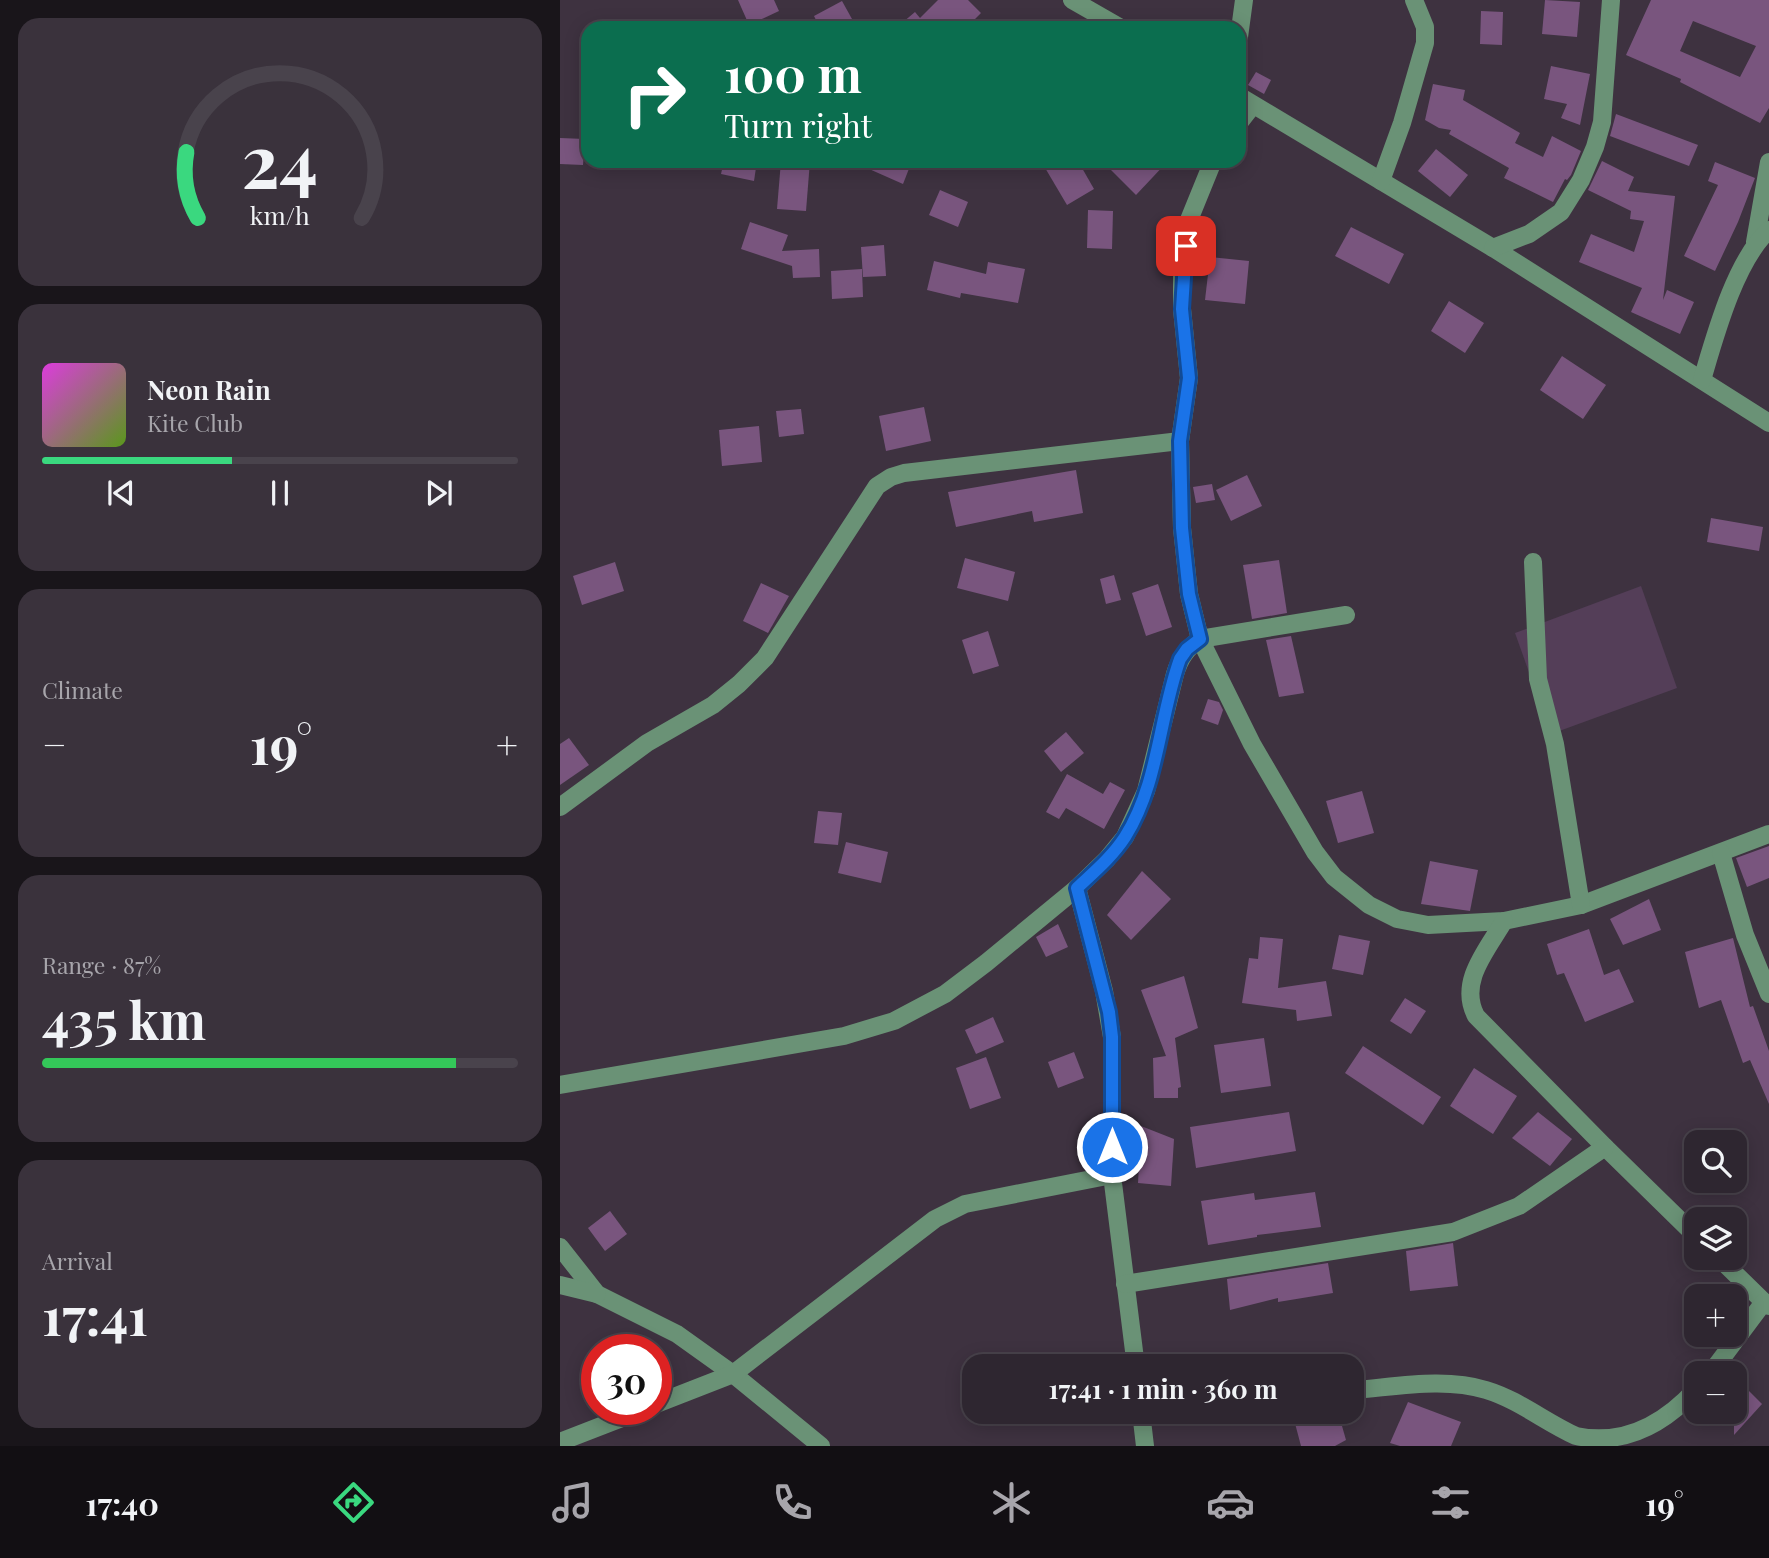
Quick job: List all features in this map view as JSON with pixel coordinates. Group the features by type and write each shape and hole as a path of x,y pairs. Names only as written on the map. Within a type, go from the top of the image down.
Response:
{"street":[{"path":"1072,0 1109,21"},
{"path":"1241,21 1244,0"},
{"path":"1381,181 1402,123 1425,43 1425,27 1414,0"},
{"path":"1493,248 1529,234 1561,212 1581,180 1602,122 1611,0"},
{"path":"1246,100 1493,248 1769,424"},
{"path":"1702,380 1725,309 1762,236 1769,162"},
{"path":"1210,168 1189,220 1182,309 1189,378 1180,441 1185,562 1189,594 1200,639 1252,744 1315,852 1334,877 1369,905 1397,919 1428,925 1504,921 1581,905 1769,834"},
{"path":"560,807 647,743 713,705 765,658 858,512 877,486 891,477 904,473 1180,441"},
{"path":"1533,562 1538,679 1555,744 1581,905"},
{"path":"560,1085 844,1036 894,1021 945,994 1077,888 1125,837 1146,791 1177,666 1187,649 1200,639 1346,615"},
{"path":"1720,853 1745,935 1769,994"},
{"path":"1077,888 1104,991 1112,1037 1112,1175 1134,1354"},
{"path":"1504,921 1473,974 1469,1003 1476,1016 1684,1224"},
{"path":"1125,1284 1453,1232 1519,1206 1605,1147"},
{"path":"672,1398 733,1374 935,1219 965,1203 1112,1175"},
{"path":"560,1247 597,1294"},
{"path":"1721,1361 1767,1304 1732,1270"},
{"path":"560,1285 597,1294 677,1334 733,1374 821,1446"},
{"path":"1364,1389 1413,1385 1468,1385 1515,1401 1577,1437 1600,1445 1642,1435 1671,1416 1684,1402"},
{"path":"1145,1446 1146,1424"},
{"path":"560,1442 604,1425"}],"shaded area":[{"path":"1641,586 1677,688 1551,734 1515,633"}],"building":[{"path":"738,0 774,0 779,11 758,21 747,21"},
{"path":"938,0 968,0 981,13 973,21 904,21 915,12 920,18"},
{"path":"1545,0 1580,2 1577,37 1542,34"},
{"path":"1651,0 1769,0 1769,108 1760,123 1680,82 1681,79 1626,55","holes":["1693,21 1756,46 1740,77 1680,51"]},
{"path":"842,1 853,21 816,21 814,16"},
{"path":"1481,11 1503,12 1502,45 1480,44"},
{"path":"1551,66 1590,74 1580,125 1561,118 1567,104 1544,99"},
{"path":"1256,72 1271,80 1264,94 1248,85"},
{"path":"1433,84 1465,90 1463,100 1520,133 1515,143 1543,157 1552,136 1581,151 1571,175 1565,179 1553,202 1504,178 1509,168 1449,134 1451,130 1439,128 1425,120"},
{"path":"1616,114 1698,145 1689,166 1610,136"},
{"path":"560,138 581,139 581,165 560,164"},
{"path":"1436,149 1468,175 1450,197 1418,171"},
{"path":"1602,161 1634,177 1628,191 1675,196 1663,300 1667,290 1694,302 1680,334 1631,312 1642,288 1579,262 1591,234 1634,252 1644,221 1630,219 1631,211 1588,190"},
{"path":"1715,162 1755,178 1715,271 1684,256 1718,185 1708,181"},
{"path":"722,168 756,168 754,181 721,174"},
{"path":"780,168 809,168 806,211 777,209"},
{"path":"867,168 909,168 903,184"},
{"path":"1045,168 1082,168 1094,189 1067,205"},
{"path":"1109,168 1161,168 1136,195"},
{"path":"940,190 968,202 958,227 929,215"},
{"path":"1088,210 1113,211 1112,249 1087,248"},
{"path":"750,222 788,235 782,251 819,249 820,277 793,278 792,266 741,249"},
{"path":"1351,227 1404,254 1389,284 1335,256"},
{"path":"884,245 886,276 863,277 861,247"},
{"path":"1210,257 1249,261 1245,304 1205,300"},
{"path":"934,261 986,274 988,262 1025,269 1018,303 961,293 960,298 927,290"},
{"path":"862,269 863,297 832,299 831,271"},
{"path":"1449,301 1484,323 1465,353 1431,331"},
{"path":"1562,356 1606,385 1583,419 1540,390"},
{"path":"924,407 931,441 886,451 879,416"},
{"path":"801,409 804,434 779,437 776,411"},
{"path":"759,426 762,462 722,466 719,430"},
{"path":"1076,470 1083,513 1034,522 1032,511 956,527 948,492"},
{"path":"1247,475 1262,506 1231,521 1216,490"},
{"path":"1212,484 1215,500 1196,503 1193,487"},
{"path":"1711,518 1763,527 1759,551 1707,542"},
{"path":"965,558 1015,572 1008,601 957,588"},
{"path":"1279,560 1287,613 1252,619 1243,565"},
{"path":"615,562 624,591 582,605 573,576"},
{"path":"1114,575 1121,600 1106,604 1100,579"},
{"path":"761,583 789,596 768,633 743,621"},
{"path":"1158,584 1172,627 1146,636 1132,593"},
{"path":"988,631 999,666 973,674 962,640"},
{"path":"1291,636 1304,693 1279,697 1266,640"},
{"path":"1208,699 1219,702 1223,710 1218,725 1201,719"},
{"path":"1066,732 1084,753 1061,772 1044,751"},
{"path":"569,738 589,765 560,785 560,744"},
{"path":"1067,774 1103,794 1110,782 1125,790 1104,829 1066,808 1059,819 1046,812"},
{"path":"1362,791 1374,833 1338,843 1326,801"},
{"path":"818,811 842,813 838,845 814,843"},
{"path":"846,842 888,852 881,883 838,873"},
{"path":"1769,846 1769,878 1747,887 1736,858"},
{"path":"1430,861 1478,870 1470,911 1421,904"},
{"path":"1142,871 1171,899 1131,940 1107,915"},
{"path":"1649,899 1661,930 1623,945 1610,919"},
{"path":"1058,924 1068,947 1046,957 1036,937"},
{"path":"1589,929 1604,975 1619,969 1634,1002 1585,1022 1564,973 1557,975 1547,944"},
{"path":"1339,935 1370,941 1363,975 1332,969"},
{"path":"1260,937 1283,939 1278,988 1326,981 1332,1016 1297,1021 1296,1010 1242,1003 1249,958 1258,959"},
{"path":"1733,938 1750,1007 1753,1006 1769,1051 1769,1104 1750,1060 1743,1063 1721,1000 1699,1008 1685,952"},
{"path":"1184,976 1198,1028 1175,1038 1181,1087 1178,1088 1178,1098 1154,1098 1153,1058 1166,1056 1141,990"},
{"path":"1405,998 1426,1011 1411,1034 1390,1021"},
{"path":"993,1017 1004,1042 976,1054 965,1030"},
{"path":"1264,1038 1271,1086 1221,1093 1214,1045"},
{"path":"1363,1046 1441,1097 1423,1125 1345,1073"},
{"path":"1074,1052 1084,1078 1058,1088 1048,1062"},
{"path":"986,1057 1001,1098 970,1109 956,1068"},
{"path":"1474,1068 1517,1096 1493,1134 1450,1106"},
{"path":"1289,1112 1296,1151 1196,1168 1190,1127"},
{"path":"1538,1112 1572,1139 1550,1166 1512,1138"},
{"path":"1141,1126 1174,1139 1171,1186 1138,1183"},
{"path":"1315,1192 1321,1227 1257,1235 1208,1245 1201,1201 1254,1193 1255,1200"},
{"path":"610,1211 627,1234 605,1251 588,1228"},
{"path":"1453,1243 1458,1286 1410,1291 1406,1251"},
{"path":"1328,1263 1333,1293 1278,1302 1278,1298 1230,1310 1227,1279"},
{"path":"1747,1389 1762,1404 1747,1421"},
{"path":"1408,1402 1461,1422 1451,1446 1400,1446 1390,1443"},
{"path":"1295,1424 1341,1424 1346,1440 1335,1446 1301,1446"},
{"path":"1734,1424 1744,1424 1734,1435"}],"route":[{"path":"1112,1147 1112,1037 1109,1012 1077,888 1125,837 1146,791 1155,762 1180,659 1187,649 1200,639 1189,594 1182,528 1180,441 1189,378 1182,309 1182,273 1186,246"}]}
